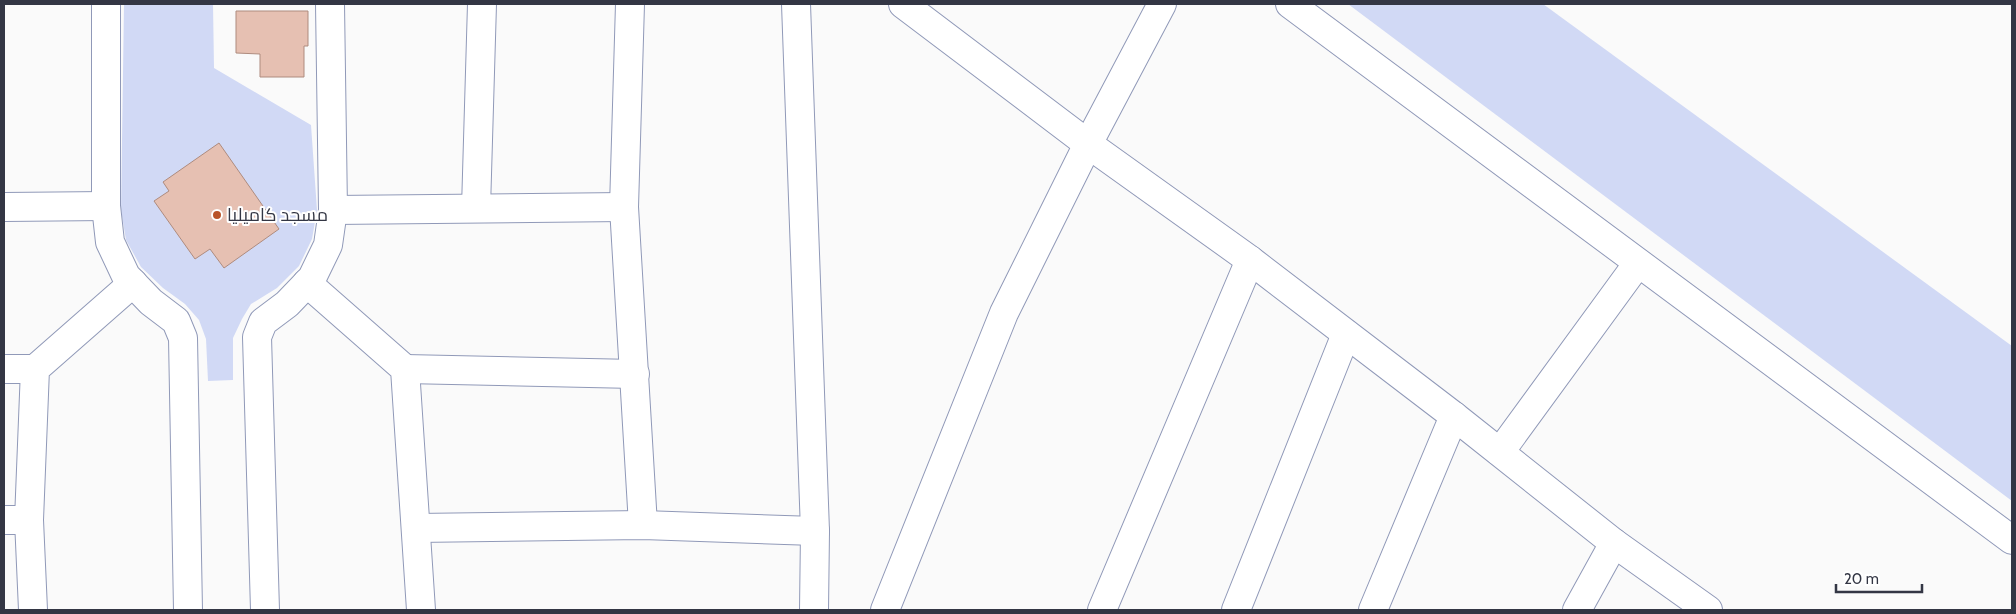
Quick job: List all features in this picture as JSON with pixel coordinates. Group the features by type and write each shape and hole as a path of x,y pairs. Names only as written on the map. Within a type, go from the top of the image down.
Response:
{"street":[{"path":"106,4 106,206 110,242 126,276 151,302 176,322 183,338 188,610"},
{"path":"265,610 257,337 263,322 287,304 312,278 328,246 333,210 330,4"},
{"path":"476,208 482,4"},
{"path":"630,4 624,207 643,525"},
{"path":"796,4 815,531 814,610"},
{"path":"903,4 1088,144 1250,260 1454,416 1614,542 1708,610"},
{"path":"885,610 1004,312 1088,144 1162,4"},
{"path":"1290,4 2012,540"},
{"path":"4,207 106,206"},
{"path":"333,210 624,207"},
{"path":"1102,610 1250,260"},
{"path":"1500,452 1638,263"},
{"path":"33,610 16,520 35,369 133,283"},
{"path":"307,283 405,369 635,374"},
{"path":"1236,610 1346,334"},
{"path":"4,368 35,369"},
{"path":"405,369 421,610"},
{"path":"1373,610 1454,416"},
{"path":"416,528 643,525 815,531"},
{"path":"1577,610 1614,542"}],"shaded area":[{"path":"124,4 213,4 214,68 311,125 317,210 312,239 299,266 277,288 251,304 242,319 233,338 233,380 208,381 206,339 199,320 185,304 163,288 141,267 126,240 121,210"},
{"path":"1348,4 1543,4 2012,346 2012,501"}],"building":[{"path":"236,11 308,11 308,46 304,46 304,77 260,77 260,54 236,53"},
{"name":"مسجد كاميليا","path":"219,143 279,229 224,268 210,249 195,259 154,201 169,191 163,182"}],"place":[{"name":"مسجد كاميليا","path":"217,215"}]}
